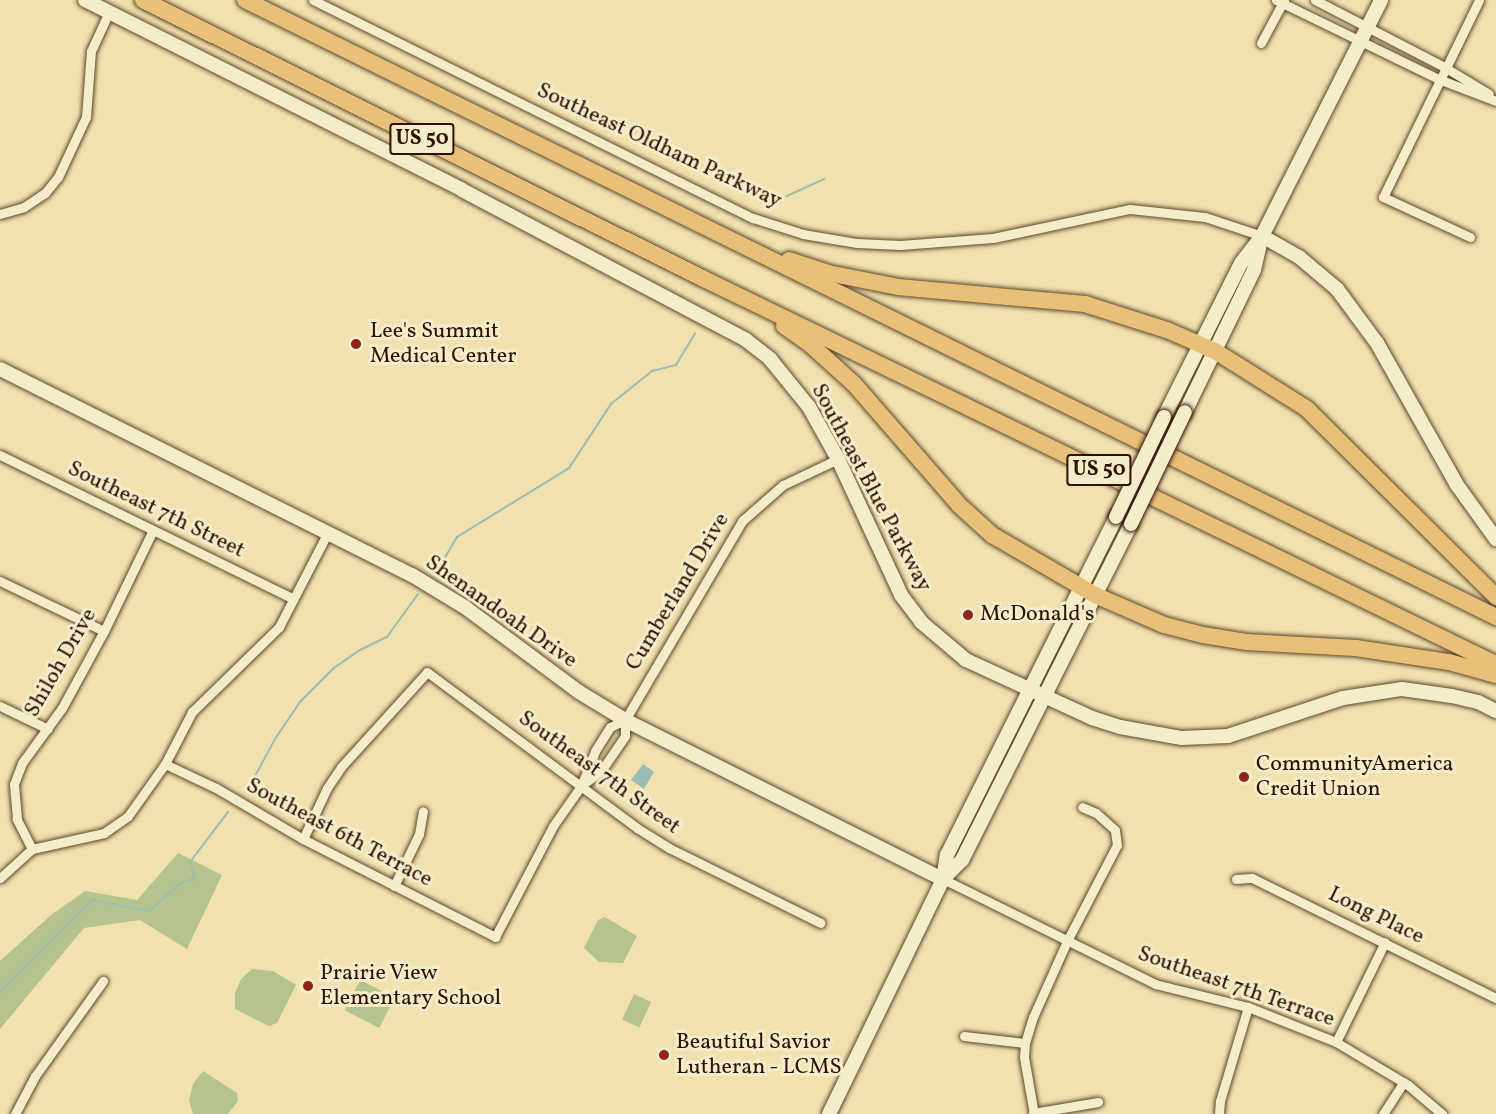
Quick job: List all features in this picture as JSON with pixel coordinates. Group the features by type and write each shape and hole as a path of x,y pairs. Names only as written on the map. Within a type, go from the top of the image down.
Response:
{"highway":[{"name":"US 50","path":"143,0 702,278 1496,664"},
{"name":"US 50","path":"245,0 1496,617"},
{"path":"727,239 741,238 784,258 865,282 932,291 1085,304 1167,330 1208,348 1307,409 1496,597"},
{"path":"702,278 766,315 811,345 854,384 958,505 992,535 1088,591 1164,625 1203,634 1247,642 1356,648 1449,662 1496,675"}],"street":[{"name":"Southeast Blue Parkway","path":"85,0 462,190 746,340 770,359 794,386 838,459 901,595 921,622 966,660 1084,715 1120,727 1182,738 1228,736 1343,698 1402,688 1478,702 1496,711"},
{"name":"Southeast Oldham Parkway","path":"313,0 753,218 803,234 857,243 900,245 993,238 1130,209 1205,217 1262,236 1299,257 1336,289 1377,343 1457,485 1496,539"},
{"path":"1316,0 1446,68 1496,100"},
{"path":"943,879 962,860 1044,697 1116,517 1164,417 1254,270 1262,236 1381,0"},
{"path":"1470,237 1383,197 1479,0"},
{"path":"1261,43 1281,1 1440,80 1496,100"},
{"path":"0,214 24,207 45,193 63,167 86,117 91,51 109,12"},
{"path":"829,1114 943,879 947,855 1028,690 1131,524 1185,412 1208,348"},
{"name":"Shenandoah Drive","path":"0,369 412,575 466,608 579,692 625,720 943,879"},
{"name":"Southeast 7th Street","path":"0,455 294,599"},
{"name":"Cumberland Drive","path":"580,786 608,763 625,736 625,720 742,521 768,495 783,485 838,459"},
{"name":"Shiloh Drive","path":"32,849 17,819 14,784 22,763 62,708 104,632 153,530"},
{"path":"0,878 32,849 104,833 128,816 165,764 192,712 279,627 328,532"},
{"path":"0,581 104,632"},
{"name":"Southeast 7th Street","path":"303,838 327,788 341,767 427,672 637,828 669,848 821,924"},
{"path":"0,706 48,729"},
{"name":"Cumberland Drive","path":"495,937 553,826 580,786 595,751 610,727 625,720"},
{"name":"Southeast 6th Terrace","path":"165,764 216,788 303,838 495,937"},
{"path":"1082,807 1096,813 1115,830 1117,845 1067,941 1033,1017 1025,1043 1025,1070 1034,1113 1098,1102"},
{"path":"394,885 419,834 423,811"},
{"name":"Long Place","path":"1236,879 1252,878 1496,998"},
{"name":"Southeast 7th Terrace","path":"943,879 1155,984 1248,1007 1336,1042 1404,1082 1442,1114"},
{"path":"1336,1042 1385,942"},
{"path":"15,1114 35,1076 103,981"},
{"path":"1219,1114 1220,1101 1248,1007"},
{"path":"964,1036 1025,1043"},
{"path":"1383,1114 1404,1082"}],"green space":[{"path":"178,853 222,875 187,949 140,920 84,928 0,1029 0,961 51,915 85,891 137,900"},
{"path":"605,917 637,936 623,963 599,962 584,948 598,920"},
{"path":"252,969 273,971 296,985 277,1023 269,1026 235,1009 235,993 241,979"},
{"path":"360,980 395,998 379,1028 345,1010"},
{"path":"634,994 651,1002 639,1027 622,1019"},
{"path":"203,1071 237,1093 238,1101 228,1114 193,1114 189,1101 193,1084"}],"water":[{"path":"643,764 654,772 644,789 631,780"}],"waterway":[{"path":"767,205 824,179"},
{"path":"439,568 457,537 569,468 611,404 652,371 676,365 695,333"},
{"path":"248,789 275,739 300,702 334,668 358,651 387,637 418,594"},
{"path":"0,992 92,900 149,911 180,884 195,878 190,862 228,812"}],"place":[{"name":"Lee's Summit Medical Center","path":"356,344"},
{"name":"McDonald's","path":"968,615"},
{"name":"CommunityAmerica Credit Union","path":"1244,777"},
{"name":"Prairie View Elementary School","path":"308,986"},
{"name":"Beautiful Savior Lutheran - LCMS","path":"664,1055"}]}
